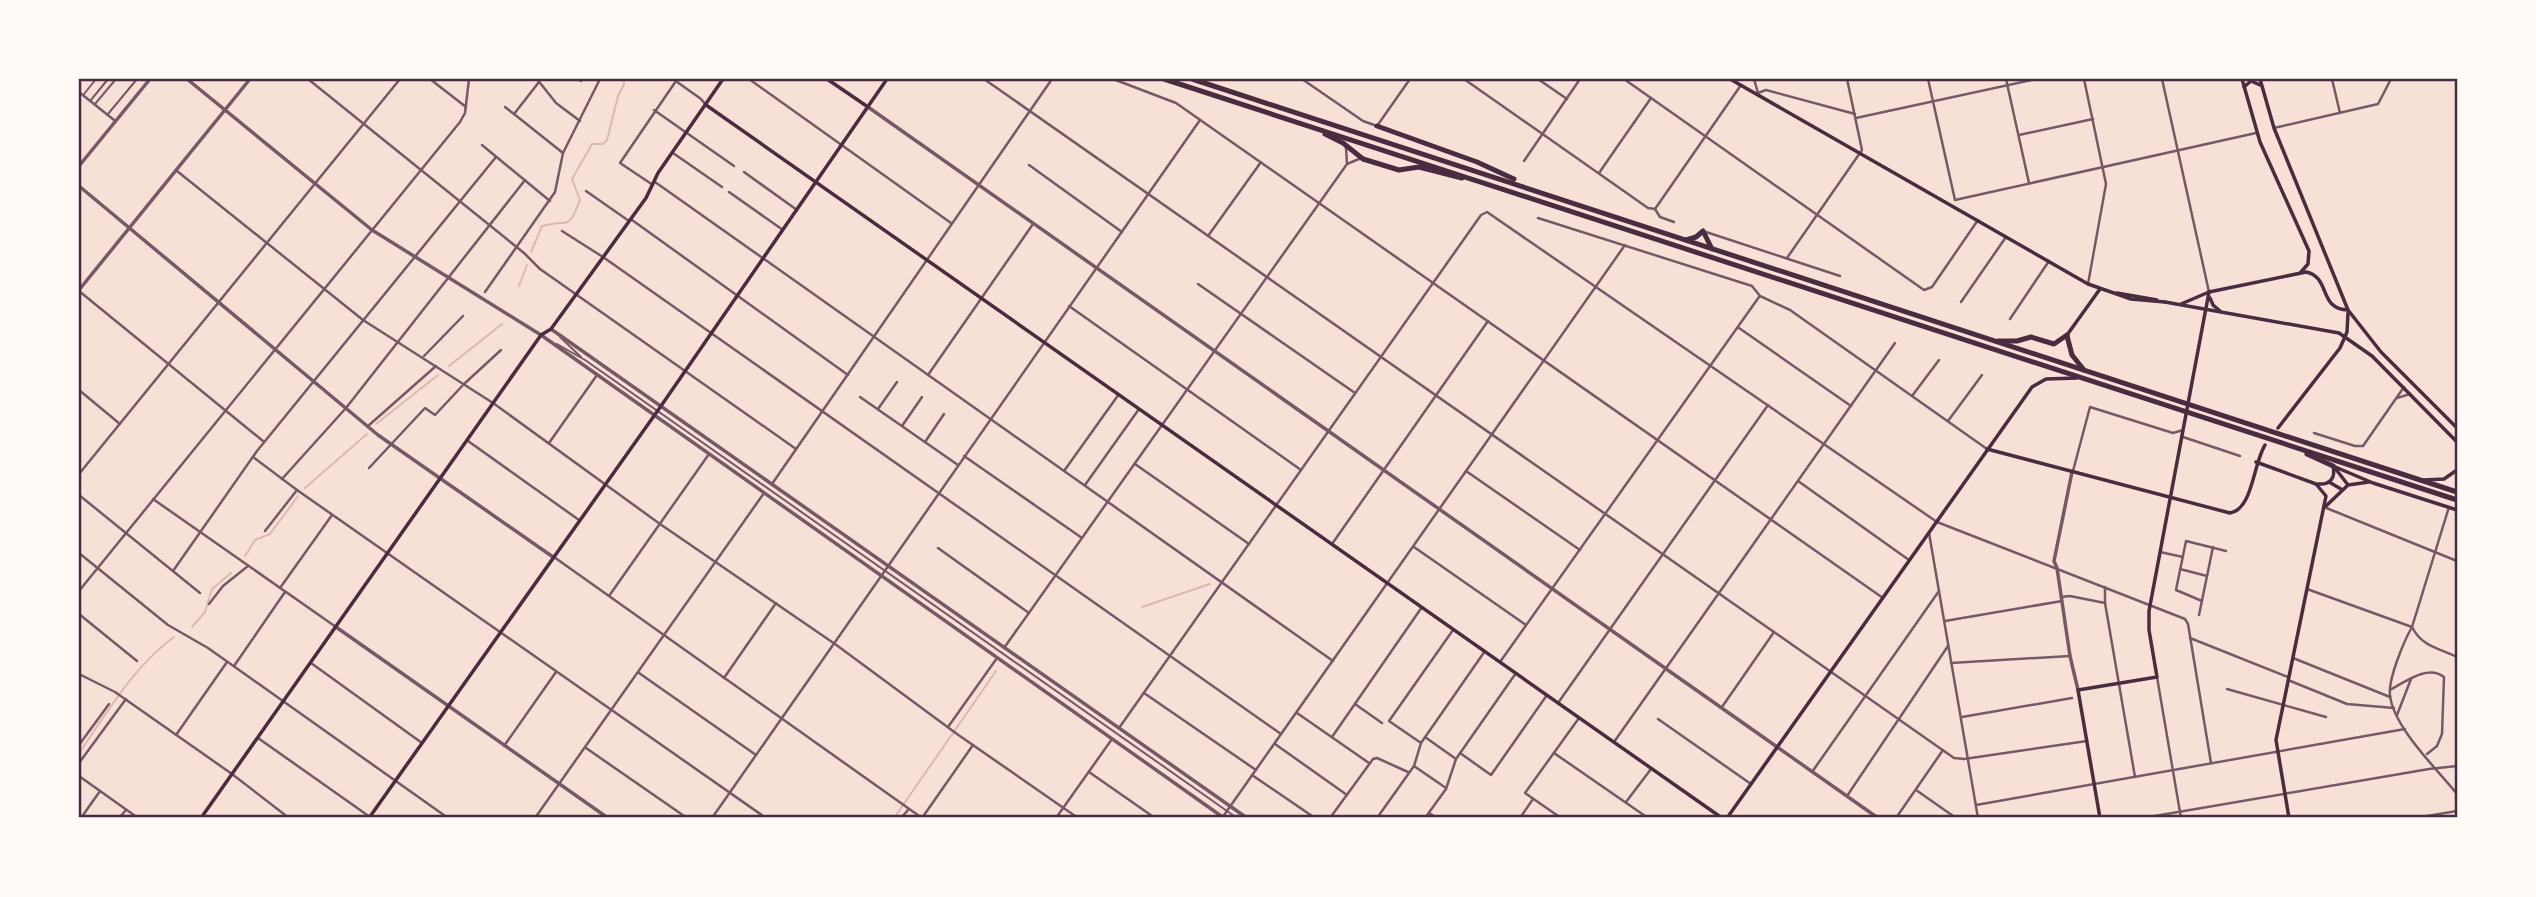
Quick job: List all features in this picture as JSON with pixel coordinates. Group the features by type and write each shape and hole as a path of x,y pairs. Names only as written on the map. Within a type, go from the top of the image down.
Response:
{"highway":[{"path":"1164,79 2083,378 2457,492"},
{"path":"1192,79 2086,372 2285,444 2457,500"},
{"path":"1306,125 1346,145 1363,159 1399,170 1419,167 1457,178 1475,180"},
{"path":"1377,126 1477,162 1528,187"},
{"path":"1683,240 1696,237 1703,231 1713,250"},
{"path":"1992,341 2017,341 2031,337 2054,344 2067,335 2072,355 2086,372"},
{"path":"2285,444 2333,466"}],"main road":[{"path":"201,818 541,335 551,329 630,220 723,79"},
{"path":"827,79 867,107"},
{"path":"369,818 661,406 887,79"},
{"path":"1730,79 2088,284 2108,292 2131,294 2205,311 2326,329 2346,336 2372,356 2457,442"},
{"path":"2242,79 2256,133 2309,251 2308,264 2301,272"},
{"path":"2259,79 2274,128 2348,310 2381,352 2457,428"},
{"path":"2244,87 2251,81 2257,82 2261,87"},
{"path":"706,105 1721,818"},
{"path":"2179,305 2209,292 2310,272 2317,276 2331,304 2340,310 2348,310"},
{"path":"2067,335 2100,289"},
{"path":"2100,818 2078,690 2157,677 2149,630 2150,605 2209,292"},
{"path":"2209,292 2213,305 2223,312"},
{"path":"2278,428 2336,354 2346,336 2348,310"},
{"path":"1727,818 2032,387 2046,379 2083,378"},
{"path":"2404,387 2416,387"},
{"path":"1987,450 2225,513 2240,510 2246,502 2256,462 2265,445"},
{"path":"2256,462 2315,484 2325,493 2276,740 2289,818"},
{"path":"2329,482 2334,475 2333,466"},
{"path":"2333,466 2373,483 2457,510"},
{"path":"2333,466 2348,485"},
{"path":"2418,480 2448,478 2457,470"},
{"path":"2315,484 2329,482 2341,489"},
{"path":"2324,507 2348,485 2373,483"}],"street":[{"path":"79,166 150,79"},
{"path":"187,79 372,230 541,335 655,413 1223,818 1625,245"},
{"path":"250,79 79,290 264,442"},
{"path":"308,79 540,269 796,449"},
{"path":"79,474 400,79"},
{"path":"430,79 466,107"},
{"path":"79,591 460,122 466,107 470,79"},
{"path":"485,292 550,201 557,187 563,153 600,79"},
{"path":"749,79 951,223"},
{"path":"984,79 1957,759 2087,741"},
{"path":"772,484 1052,79"},
{"path":"1113,79 1165,97 1200,120 1883,598"},
{"path":"1302,79 1363,121 1377,126 1410,79"},
{"path":"1464,79 1648,208 1655,209 1660,217 1674,222"},
{"path":"1538,79 1567,99"},
{"path":"1524,161 1580,79"},
{"path":"1624,79 1924,290 1932,288 1978,220"},
{"path":"1755,79 1758,93 1766,90 1855,116 2036,79"},
{"path":"1787,258 1861,152 1862,146 1847,79"},
{"path":"1928,79 1955,200 1952,205"},
{"path":"2006,79 2029,183"},
{"path":"2084,79 2106,188 2088,284"},
{"path":"2162,79 2209,292"},
{"path":"2332,79 2340,113"},
{"path":"2274,128 2380,103 2391,79"},
{"path":"514,114 538,80 556,103 580,121"},
{"path":"706,105 674,80 620,163 654,183 763,258 1333,661"},
{"path":"1655,209 1742,84"},
{"path":"79,92 115,121"},
{"path":"1599,174 1651,98"},
{"path":"505,107 563,153"},
{"path":"867,107 1878,818"},
{"path":"654,110 734,166"},
{"path":"2019,135 2093,119"},
{"path":"712,818 1200,120"},
{"path":"1955,200 2256,133"},
{"path":"482,145 550,201"},
{"path":"1346,145 1348,164"},
{"path":"673,153 722,187"},
{"path":"173,571 264,442 496,157"},
{"path":"1004,648 1348,164 1363,159"},
{"path":"1208,236 1261,162"},
{"path":"1029,165 1122,232"},
{"path":"176,170 363,320 493,403 660,524 835,643 957,734 1078,818"},
{"path":"744,172 797,209"},
{"path":"282,479 346,408 525,180"},
{"path":"79,187 391,445 922,818 973,745"},
{"path":"586,191 848,375"},
{"path":"729,192 783,230"},
{"path":"1119,729 1480,215 1485,212 1937,522 2186,620 2211,763"},
{"path":"1538,218 1752,286 1760,296 1790,310 1987,450"},
{"path":"928,375 1033,224"},
{"path":"562,231 603,257 1282,734"},
{"path":"1703,231 1840,275"},
{"path":"1961,302 2006,237"},
{"path":"2010,319 2049,261"},
{"path":"1198,284 1355,393"},
{"path":"1500,662 1760,296"},
{"path":"1069,306 1301,470"},
{"path":"423,357 463,316"},
{"path":"1332,544 1488,321"},
{"path":"1738,327 1851,406"},
{"path":"551,329 1247,818"},
{"path":"1614,743 1895,343"},
{"path":"369,468 425,408 435,415 501,350"},
{"path":"1912,396 1939,360"},
{"path":"368,427 436,366"},
{"path":"1948,421 1982,374"},
{"path":"549,443 597,375"},
{"path":"878,409 897,382"},
{"path":"2314,433 2363,446 2404,387"},
{"path":"79,390 120,424"},
{"path":"1064,471 1119,394"},
{"path":"2397,398 2411,394"},
{"path":"860,397 958,465"},
{"path":"902,426 922,397"},
{"path":"1558,703 1768,405"},
{"path":"2078,690 2054,558 2090,407 2173,433 2183,430"},
{"path":"1085,485 1139,408"},
{"path":"925,442 944,414"},
{"path":"2182,437 2239,456"},
{"path":"467,440 579,520"},
{"path":"609,596 709,454"},
{"path":"964,455 1082,538"},
{"path":"253,457 387,554 766,818"},
{"path":"1135,464 1249,544"},
{"path":"1466,471 1580,550"},
{"path":"1798,481 1909,560"},
{"path":"265,531 298,491"},
{"path":"535,818 764,493"},
{"path":"79,495 200,593"},
{"path":"153,499 608,818"},
{"path":"2324,507 2457,561"},
{"path":"2449,507 2412,627 2406,638 2390,697 2405,729 2457,794"},
{"path":"280,588 332,515"},
{"path":"1929,533 1978,818"},
{"path":"2202,601 2176,590 2186,541 2226,551"},
{"path":"1413,546 1526,625"},
{"path":"938,548 1029,613"},
{"path":"2199,615 2213,548"},
{"path":"2160,552 2183,556"},
{"path":"79,553 180,634 203,645 448,818"},
{"path":"209,604 223,586 248,566"},
{"path":"2180,569 2207,576"},
{"path":"2105,587 2105,603 2135,777"},
{"path":"2307,589 2412,627 2428,646 2457,657"},
{"path":"233,666 285,592"},
{"path":"1812,772 1939,592"},
{"path":"1944,621 2070,596 2105,603"},
{"path":"724,678 776,603"},
{"path":"1332,737 1422,607"},
{"path":"79,614 137,661"},
{"path":"1421,743 1389,721 1453,629"},
{"path":"1721,708 1774,632"},
{"path":"2190,638 2347,704 2394,708"},
{"path":"1847,796 1948,646"},
{"path":"1377,818 1414,766 1421,743 1485,652"},
{"path":"1951,663 2070,656"},
{"path":"950,728 997,658"},
{"path":"2293,658 2390,697"},
{"path":"176,735 227,662"},
{"path":"310,663 422,743"},
{"path":"504,746 556,672"},
{"path":"638,672 756,755"},
{"path":"2390,690 2432,672 2442,674 2445,679 2440,739 2437,746 2426,755"},
{"path":"1425,818 1446,789 1456,759 1516,673"},
{"path":"79,674 126,699 232,774 287,818"},
{"path":"2157,677 2181,818"},
{"path":"2397,715 2411,679"},
{"path":"2227,688 2326,717"},
{"path":"1144,693 1256,770"},
{"path":"1460,753 1491,775 1547,695"},
{"path":"1961,717 2072,698"},
{"path":"79,763 126,699"},
{"path":"79,745 109,704"},
{"path":"1355,704 1382,723"},
{"path":"1296,712 1369,763"},
{"path":"1561,818 1525,793 1579,718"},
{"path":"1658,719 1751,784"},
{"path":"1976,805 2405,729"},
{"path":"79,734 84,738"},
{"path":"258,737 369,818"},
{"path":"1425,737 1456,759"},
{"path":"1056,818 1112,739"},
{"path":"1275,743 1347,795"},
{"path":"585,747 687,818"},
{"path":"1896,818 1943,750"},
{"path":"1554,753 1648,818"},
{"path":"1330,818 1373,759 1377,758 1409,773"},
{"path":"1414,766 1446,789"},
{"path":"2143,818 2457,766"},
{"path":"1625,803 1651,768"},
{"path":"1089,772 1155,818"},
{"path":"1252,775 1315,818"},
{"path":"79,776 138,818"},
{"path":"1916,790 1956,818"},
{"path":"81,818 100,791"},
{"path":"1520,818 1533,799"},
{"path":"901,818 907,807"},
{"path":"119,818 126,809"},
{"path":"2415,818 2457,811"},
{"path":"1429,813 1437,818"}],"lane":[{"path":"83,95 96,79"},
{"path":"90,101 108,79"},
{"path":"95,105 116,79"},
{"path":"107,115 137,79"},
{"path":"551,329 585,360 655,413 1237,818"},
{"path":"541,335 585,360"}],"waterway":[{"path":"531,252 542,226 567,222 573,217 580,200 572,179 592,144 603,144 607,140 624,79"},
{"path":"519,286 527,265"},
{"path":"449,366 502,324"},
{"path":"376,424 438,375"},
{"path":"305,488 367,434"},
{"path":"245,556 255,540 270,534 298,496"},
{"path":"192,627 205,612 212,589 231,573"},
{"path":"1142,607 1210,584"},
{"path":"79,753 134,676 174,637"},
{"path":"894,818 996,671"}]}
